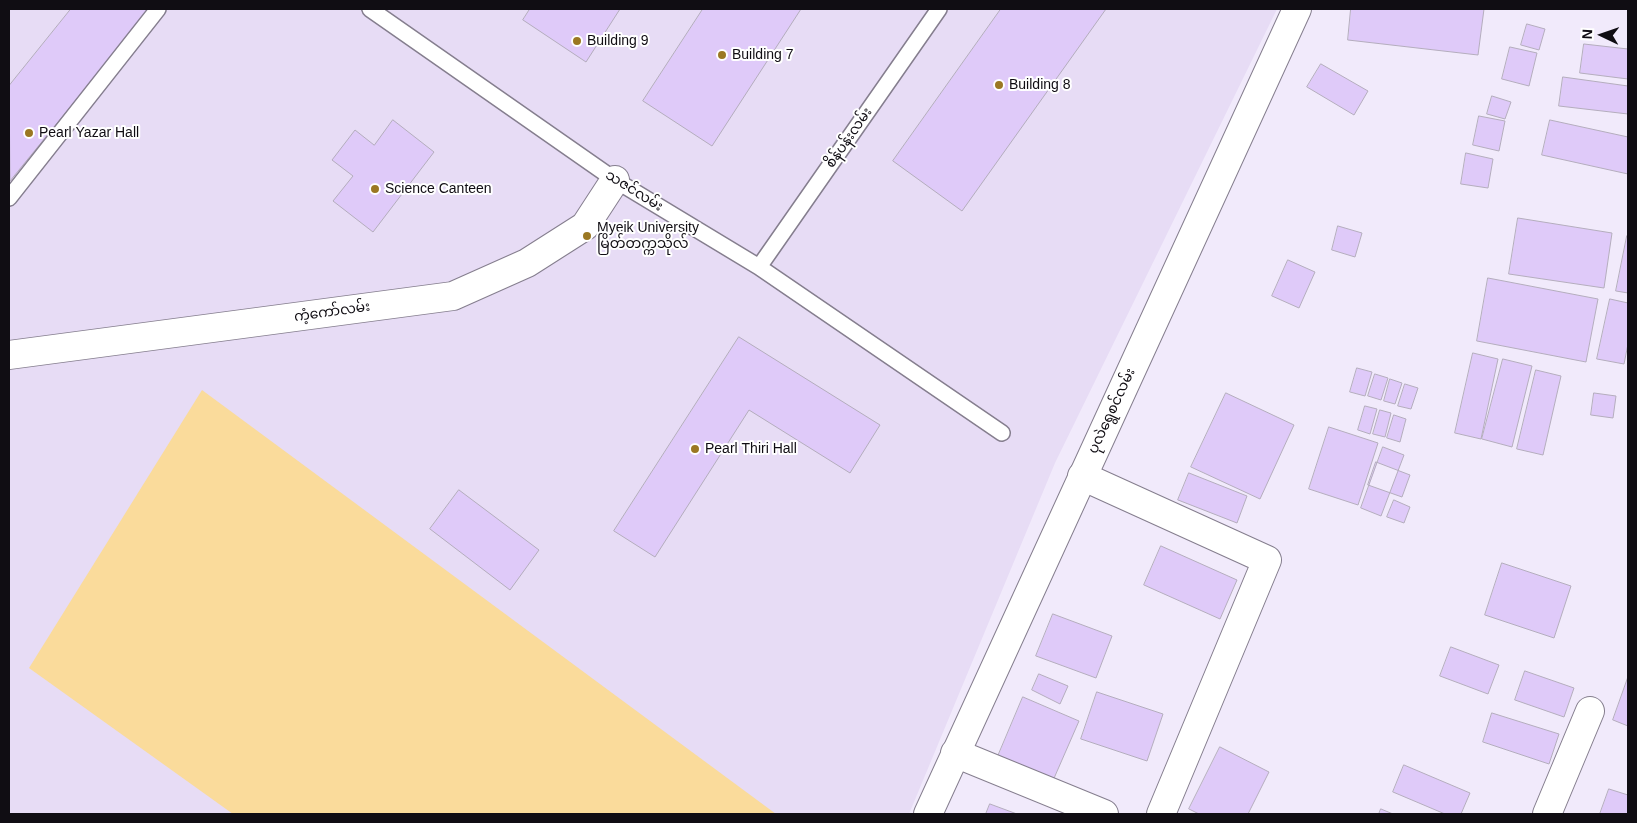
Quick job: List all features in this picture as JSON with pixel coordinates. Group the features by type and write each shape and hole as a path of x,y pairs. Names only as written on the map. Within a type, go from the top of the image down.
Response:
{"street":[{"name":"ပုလဲရွေစင်လမ်း","path":"928,814 1297,9"},
{"name":"ကံ့ကော်လမ်း","path":"9,355 453,296 527,263 585,226 615,180"},
{"path":"1082,476 1267,560 1161,814"},
{"path":"1547,814 1590,711"},
{"path":"955,752 1104,814"}],"lane":[{"path":"9,198 158,9"},
{"name":"သဇင်လမ်း","path":"370,9 615,180 759,267 1002,433"},
{"name":"စိန်ပန်းလမ်း","path":"759,267 939,9"}],"shaded area":[{"name":"Myeik University မြိတ်တက္ကသိုလ်","path":"9,9 1277,9 1055,463 909,814 9,814"},
{"path":"202,390 776,814 233,814 29,668"}],"building":[{"name":"Pearl Yazar Hall","path":"71,9 150,9 10,181 9,86"},
{"name":"Building 9","path":"530,9 620,9 586,62 523,20"},
{"name":"Building 7","path":"703,9 801,9 712,146 643,101"},
{"name":"Building 8","path":"1001,9 1106,9 962,211 893,161"},
{"path":"1351,9 1484,9 1478,55 1348,40"},
{"path":"1527,24 1545,29 1539,50 1521,45"},
{"path":"1584,44 1628,49 1628,79 1580,73"},
{"path":"1510,47 1537,53 1529,86 1502,79"},
{"path":"1321,64 1368,91 1354,115 1307,87"},
{"path":"1563,77 1628,86 1628,114 1559,106"},
{"path":"1492,96 1511,102 1505,119 1487,114"},
{"path":"1479,116 1505,121 1499,151 1473,145"},
{"name":"Science Canteen","path":"393,120 434,152 373,232 333,201 353,176 332,160 355,130 374,145"},
{"path":"1550,120 1628,137 1628,174 1542,155"},
{"path":"1466,153 1493,159 1488,188 1461,184"},
{"path":"1518,218 1612,233 1604,288 1509,274"},
{"path":"1338,226 1362,233 1355,257 1332,250"},
{"path":"1628,237 1628,293 1616,291"},
{"path":"1288,260 1315,272 1299,308 1272,296"},
{"path":"1488,278 1598,299 1586,362 1477,341"},
{"path":"1610,299 1628,303 1628,344 1624,364 1597,359"},
{"name":"Pearl Thiri Hall","path":"739,337 880,425 850,473 749,410 655,557 614,531"},
{"path":"1473,353 1498,359 1481,439 1455,433"},
{"path":"1503,359 1532,366 1512,447 1482,439"},
{"path":"1357,368 1372,372 1365,396 1350,392"},
{"path":"1536,370 1561,376 1543,455 1517,449"},
{"path":"1375,374 1388,378 1381,400 1368,396"},
{"path":"1390,379 1402,383 1395,404 1384,401"},
{"path":"1405,384 1418,388 1411,409 1398,406"},
{"path":"1226,393 1294,425 1260,499 1191,467"},
{"path":"1594,393 1616,396 1613,418 1591,415"},
{"path":"1365,406 1377,409 1370,434 1358,430"},
{"path":"1380,410 1391,413 1385,437 1373,434"},
{"path":"1394,415 1406,419 1400,442 1387,438"},
{"path":"1329,427 1378,443 1358,505 1309,489"},
{"path":"1383,447 1404,455 1381,516 1361,508"},
{"path":"1376,462 1410,475 1402,497 1368,485"},
{"path":"1189,473 1247,496 1237,523 1178,500"},
{"path":"459,490 539,550 510,590 430,529"},
{"path":"1394,500 1410,507 1404,523 1387,517"},
{"path":"1161,546 1237,580 1220,619 1144,585"},
{"path":"1502,563 1571,586 1554,638 1485,615"},
{"path":"1053,614 1112,636 1096,678 1036,656"},
{"path":"1451,647 1499,665 1488,694 1440,676"},
{"path":"1525,671 1574,688 1564,717 1515,700"},
{"path":"1039,674 1068,686 1060,704 1032,690"},
{"path":"1628,677 1628,726 1613,720"},
{"path":"1097,692 1163,714 1147,761 1081,739"},
{"path":"1023,697 1079,721 1048,792 993,768"},
{"path":"1492,713 1559,734 1549,764 1483,742"},
{"path":"1220,747 1269,772 1248,814 1199,814 1189,809"},
{"path":"1404,765 1470,793 1461,814 1445,814 1393,792"},
{"path":"1609,789 1628,795 1628,814 1600,814"},
{"path":"990,804 1017,814 986,814"},
{"path":"1381,809 1393,814 1379,814"}],"place":[{"name":"Building 9","path":"577,41"},
{"name":"Building 7","path":"722,55"},
{"name":"Building 8","path":"999,85"},
{"name":"Pearl Yazar Hall","path":"29,133"},
{"name":"Science Canteen","path":"375,189"},
{"name":"Myeik University မြိတ်တက္ကသိုလ်","path":"587,236"},
{"name":"Pearl Thiri Hall","path":"695,449"}]}
